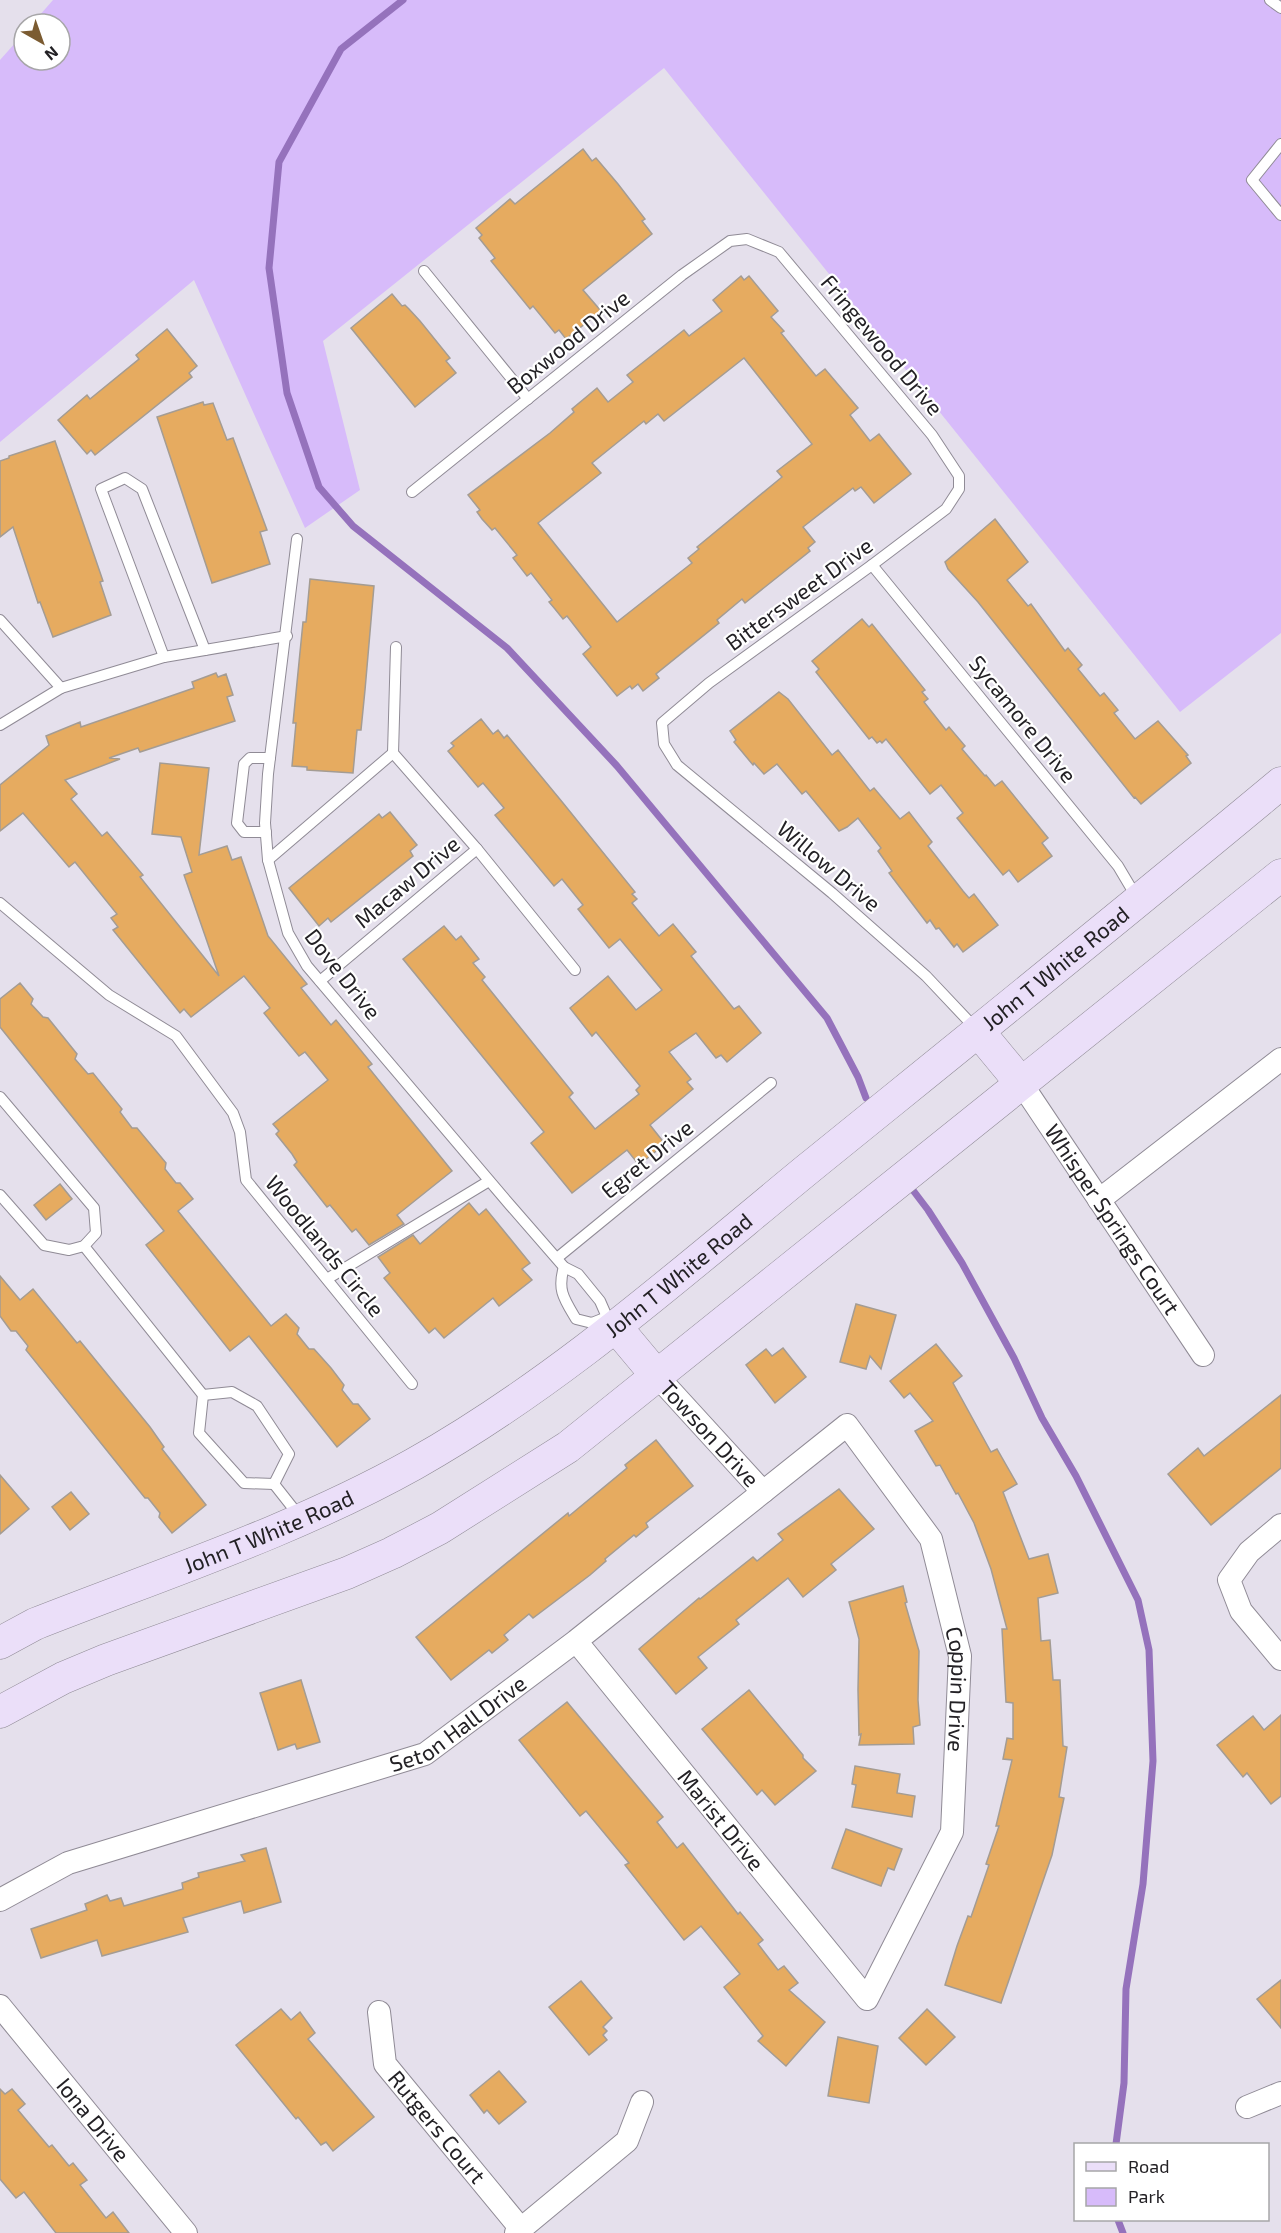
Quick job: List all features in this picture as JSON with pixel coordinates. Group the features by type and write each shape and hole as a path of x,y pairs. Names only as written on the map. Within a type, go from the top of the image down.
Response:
{"main road":[{"name":"John T White Road","path":"0,1643 35,1624 325,1510 414,1464 510,1405 1140,901 1281,783"},
{"path":"0,1712 63,1678 106,1660 347,1573 392,1554 440,1528 568,1447 1281,875"},
{"path":"978,1031 1021,1083"},
{"path":"612,1322 657,1376"}],"street":[{"path":"1099,1200 1281,1059"},
{"name":"Whisper Springs Court","path":"1021,1083 1203,1355"},
{"name":"Towson Drive","path":"657,1376 763,1492"},
{"name":"Seton Hall Drive","path":"0,1900 68,1863 425,1754 576,1641 847,1425"},
{"name":"Coppin Drive","path":"847,1425 931,1539 960,1656 952,1832 867,1999"},
{"path":"1281,1525 1250,1552 1229,1580 1241,1611 1281,1659"},
{"name":"Marist Drive","path":"576,1641 867,1999"},
{"name":"Iona Drive","path":"0,2006 186,2233"},
{"name":"Rutgers Court","path":"379,2012 385,2064 518,2231"},
{"path":"1247,2107 1281,2093"},
{"path":"518,2231 627,2141 642,2102"}],"lane":[{"path":"1270,0 1281,8"},
{"path":"1281,144 1252,180 1281,214"},
{"name":"Boxwood Drive","path":"412,492 682,275 730,240 747,238 756,242"},
{"name":"Fringewood Drive","path":"756,242 779,252 932,435 959,476 959,489"},
{"path":"424,272 528,399"},
{"path":"164,657 101,489 125,478 142,489 205,650"},
{"name":"Bittersweet Drive","path":"662,729 662,723 709,683 946,509 959,489"},
{"name":"Dove Drive","path":"297,540 287,636 270,759 265,823 268,860 288,933 307,966 557,1258"},
{"name":"Sycamore Drive","path":"872,565 1118,866 1140,901"},
{"path":"0,620 61,688"},
{"path":"0,725 61,688 164,657 287,636"},
{"path":"268,860 393,753 396,647"},
{"name":"Willow Drive","path":"662,729 664,744 677,765 841,901 926,976 978,1031"},
{"name":"Macaw Drive","path":"320,981 477,849 393,753"},
{"path":"266,832 244,832 237,823 243,764 250,758 270,759"},
{"path":"477,849 575,970"},
{"name":"Woodlands Circle","path":"0,903 109,995 176,1036 233,1113 240,1132 246,1180 412,1384"},
{"name":"Egret Drive","path":"557,1258 771,1083"},
{"path":"0,1097 94,1208 96,1233 84,1246 69,1250 45,1245 0,1195"},
{"path":"327,1279 489,1181"},
{"path":"84,1246 204,1395 200,1433 244,1483 274,1484"},
{"path":"557,1258 564,1267 578,1274 600,1301 612,1322 592,1323 576,1318 562,1295 561,1277 564,1267"},
{"path":"204,1395 232,1392 257,1406 289,1454 274,1484"},
{"path":"274,1484 302,1520"}],"green space":[{"path":"53,0 1281,0 1281,633 1180,712 664,68 323,341 360,490 305,528 194,280 0,442 0,60 12,46 12,72 72,72 72,12 42,12"}],"building":[{"path":"583,149 592,161 596,158 618,184 645,219 642,221 652,234 583,290 601,311 566,339 559,330 555,333 533,306 530,309 491,261 495,258 479,238 482,235 476,228 510,199 515,204"},
{"path":"741,276 744,280 749,276 778,311 771,317 784,331 781,333 816,376 825,369 858,408 850,415 870,441 879,434 911,474 874,503 861,487 855,491 853,488 803,527 815,542 808,548 810,551 745,603 742,599 717,620 719,623 656,674 659,678 643,691 638,684 632,689 630,686 617,696 583,654 591,647 567,616 563,619 549,602 552,600 531,573 527,576 513,558 517,555 495,528 492,530 482,519 477,512 480,510 468,495 550,433 574,412 572,409 597,388 608,402 633,382 627,375 684,330 689,336 722,311 713,300","holes":["744,358 812,444 777,471 782,477 697,547 699,549 688,558 692,563 617,622 538,523 601,473 592,463 644,421 646,424 658,414 664,421"]},
{"path":"392,294 420,321 450,358 446,361 456,373 415,407 351,328"},
{"path":"167,329 197,366 189,373 192,377 95,455 91,450 87,454 58,420 87,395 90,399 139,359 136,355"},
{"path":"203,402 204,405 213,403 227,440 233,438 267,530 260,532 270,564 212,583 157,417"},
{"path":"55,441 103,581 100,582 111,615 53,637 40,602 38,603 13,527 0,537 0,461"},
{"path":"995,519 1028,562 1007,580 1028,606 1031,604 1065,651 1068,648 1082,665 1078,669 1100,696 1104,693 1118,710 1114,713 1135,739 1158,721 1188,755 1186,756 1191,763 1141,804 978,602 948,569 945,562"},
{"path":"310,579 374,586 361,730 357,730 353,773 307,770 307,767 292,766 296,723 293,723 303,622 306,622"},
{"path":"862,619 869,627 872,624 925,690 922,692 928,699 924,702 946,730 949,727 965,746 962,749 995,786 1002,781 1048,838 1042,843 1052,856 1018,882 1009,870 1003,875 957,818 963,813 941,785 930,794 886,739 882,743 880,741 877,743 872,737 869,739 816,672 819,669 812,661"},
{"path":"216,673 218,677 226,674 233,695 227,697 235,721 140,752 138,748 109,758 120,759 65,780 77,794 71,799 102,836 107,832 143,875 140,877 219,976 184,875 192,872 181,837 152,834 160,763 209,768 199,855 227,846 232,860 241,857 268,936 307,984 301,988 331,1025 336,1020 372,1064 368,1067 452,1171 397,1215 404,1224 369,1245 356,1229 352,1232 330,1205 327,1207 294,1165 297,1162 276,1134 279,1131 273,1124 328,1080 305,1052 299,1056 276,1028 264,1013 270,1008 244,976 191,1017 184,1009 180,1013 113,930 118,927 111,918 117,914 75,862 69,867 23,813 0,831 0,785 49,745 46,736 80,722 81,727 194,688 192,682"},
{"path":"779,692 788,699 832,755 838,750 870,791 874,788 900,819 909,812 932,842 928,846 963,891 969,898 974,894 998,925 963,952 957,944 954,947 930,920 927,923 889,873 892,871 878,851 881,848 858,818 839,831 806,791 802,794 777,764 764,774 754,763 753,765 734,742 736,740 730,731"},
{"path":"481,719 493,734 498,730 504,738 507,735 563,803 635,892 632,894 637,899 632,903 659,936 673,924 696,952 691,956 734,1009 739,1006 761,1033 727,1062 721,1055 716,1058 696,1033 669,1052 691,1079 687,1082 693,1089 650,1125 665,1144 639,1165 627,1150 572,1193 531,1143 544,1132 403,959 444,926 456,940 461,936 479,959 473,963 485,977 482,980 573,1093 569,1097 595,1129 639,1094 636,1090 640,1086 596,1032 592,1036 570,1008 608,976 636,1010 662,990 620,939 609,948 578,909 583,905 562,879 554,886 495,815 504,808 483,783 478,787 448,751 454,746 451,743"},
{"path":"390,812 417,845 410,851 413,856 331,922 328,918 319,926 289,888 379,814 382,818"},
{"path":"20,983 33,999 31,1004 43,1017 48,1018 77,1054 75,1059 88,1074 93,1073 122,1109 120,1112 132,1128 137,1128 166,1163 165,1169 176,1183 180,1183 193,1199 178,1211 271,1326 286,1314 299,1328 297,1334 309,1349 314,1349 344,1385 342,1390 353,1404 358,1404 370,1419 337,1447 249,1336 230,1351 146,1245 164,1231 0,1027 0,999"},
{"path":"60,1184 72,1199 46,1220 34,1205"},
{"path":"469,1203 479,1215 486,1209 530,1263 522,1269 532,1280 499,1306 493,1298 444,1338 435,1328 429,1333 384,1278 390,1273 378,1257 413,1235 420,1244"},
{"path":"0,1276 20,1300 33,1289 77,1343 80,1341 150,1427 164,1447 162,1449 206,1505 172,1533 159,1517 160,1513 148,1498 145,1498 26,1350 28,1346 16,1331 11,1331 0,1316"},
{"path":"856,1304 896,1315 881,1369 870,1356 866,1369 840,1362"},
{"path":"936,1344 962,1376 953,1383 991,1452 997,1449 1017,1484 1003,1492 1029,1559 1048,1554 1058,1593 1038,1598 1041,1641 1050,1640 1053,1680 1060,1680 1063,1746 1067,1747 1059,1797 1064,1798 1052,1855 1001,2003 945,1985 968,1916 971,1917 989,1865 986,1864 999,1826 996,1826 1012,1760 1003,1759 1007,1738 1013,1739 1013,1703 1006,1702 1002,1629 1007,1629 991,1569 974,1523 958,1493 956,1494 940,1465 936,1466 915,1431 933,1421 910,1393 904,1398 890,1381"},
{"path":"783,1348 806,1377 775,1403 746,1365 766,1349 772,1356"},
{"path":"1281,1395 1281,1468 1211,1525 1168,1474 1198,1448 1204,1456"},
{"path":"656,1440 693,1486 646,1523 648,1527 636,1537 634,1535 605,1559 606,1561 590,1575 533,1618 529,1614 504,1635 508,1640 492,1653 489,1650 451,1680 416,1637 568,1513 569,1516 627,1468 625,1465"},
{"path":"0,1475 29,1509 0,1534"},
{"path":"839,1489 874,1529 831,1564 836,1570 803,1597 788,1578 736,1620 739,1624 698,1657 707,1668 676,1694 639,1649 699,1598 753,1557 757,1561 783,1540 778,1534"},
{"path":"71,1492 89,1514 70,1530 52,1507"},
{"path":"903,1586 907,1602 905,1603 919,1651 920,1725 913,1727 914,1744 859,1745 861,1734 859,1735 859,1639 849,1602"},
{"path":"301,1680 320,1742 297,1749 295,1744 278,1750 260,1693"},
{"path":"749,1690 816,1771 775,1805 762,1790 757,1795 702,1729"},
{"path":"567,1702 663,1817 657,1822 677,1848 683,1843 738,1914 740,1912 763,1940 758,1944 778,1970 784,1966 798,1983 789,1990 825,2022 786,2066 758,2041 763,2036 724,1987 740,1974 701,1926 684,1940 625,1865 629,1863 586,1811 580,1816 519,1740"},
{"path":"1281,1715 1281,1796 1271,1804 1247,1773 1243,1777 1217,1745 1253,1716 1264,1730"},
{"path":"855,1766 900,1774 897,1793 915,1796 912,1817 852,1807 856,1785 852,1784"},
{"path":"846,1829 902,1849 894,1870 888,1868 881,1886 832,1868"},
{"path":"266,1848 281,1902 244,1913 241,1901 183,1918 188,1932 102,1956 97,1940 41,1958 31,1929 87,1910 85,1904 107,1895 110,1901 121,1898 124,1906 183,1889 182,1883 199,1877 198,1873 245,1861 241,1855"},
{"path":"1281,1980 1281,2028 1257,1999"},
{"path":"581,1981 612,2018 603,2027 607,2031 603,2035 607,2040 589,2055 549,2007"},
{"path":"281,2009 291,2020 300,2012 315,2033 308,2039 374,2117 333,2151 326,2142 321,2145 298,2117 296,2119 236,2045"},
{"path":"927,2009 955,2037 926,2065 899,2038"},
{"path":"838,2037 878,2046 869,2103 828,2096"},
{"path":"499,2071 526,2102 499,2124 487,2110 484,2113 470,2095"},
{"path":"0,2089 5,2094 12,2089 25,2104 18,2110 49,2147 52,2145 69,2166 73,2163 87,2180 80,2185 106,2218 113,2212 129,2233 56,2233 24,2192 16,2198 0,2179"}],"waterway":[{"path":"403,0 341,49 279,162 269,268 287,393 319,487 353,526 507,648 617,766 827,1018 858,1077 866,1098"},
{"path":"909,1185 962,1263 1014,1358 1042,1418 1076,1476 1138,1600 1149,1650 1153,1761 1143,1884 1126,1989 1124,2083 1116,2143"},
{"path":"1118,2221 1123,2233"}]}
